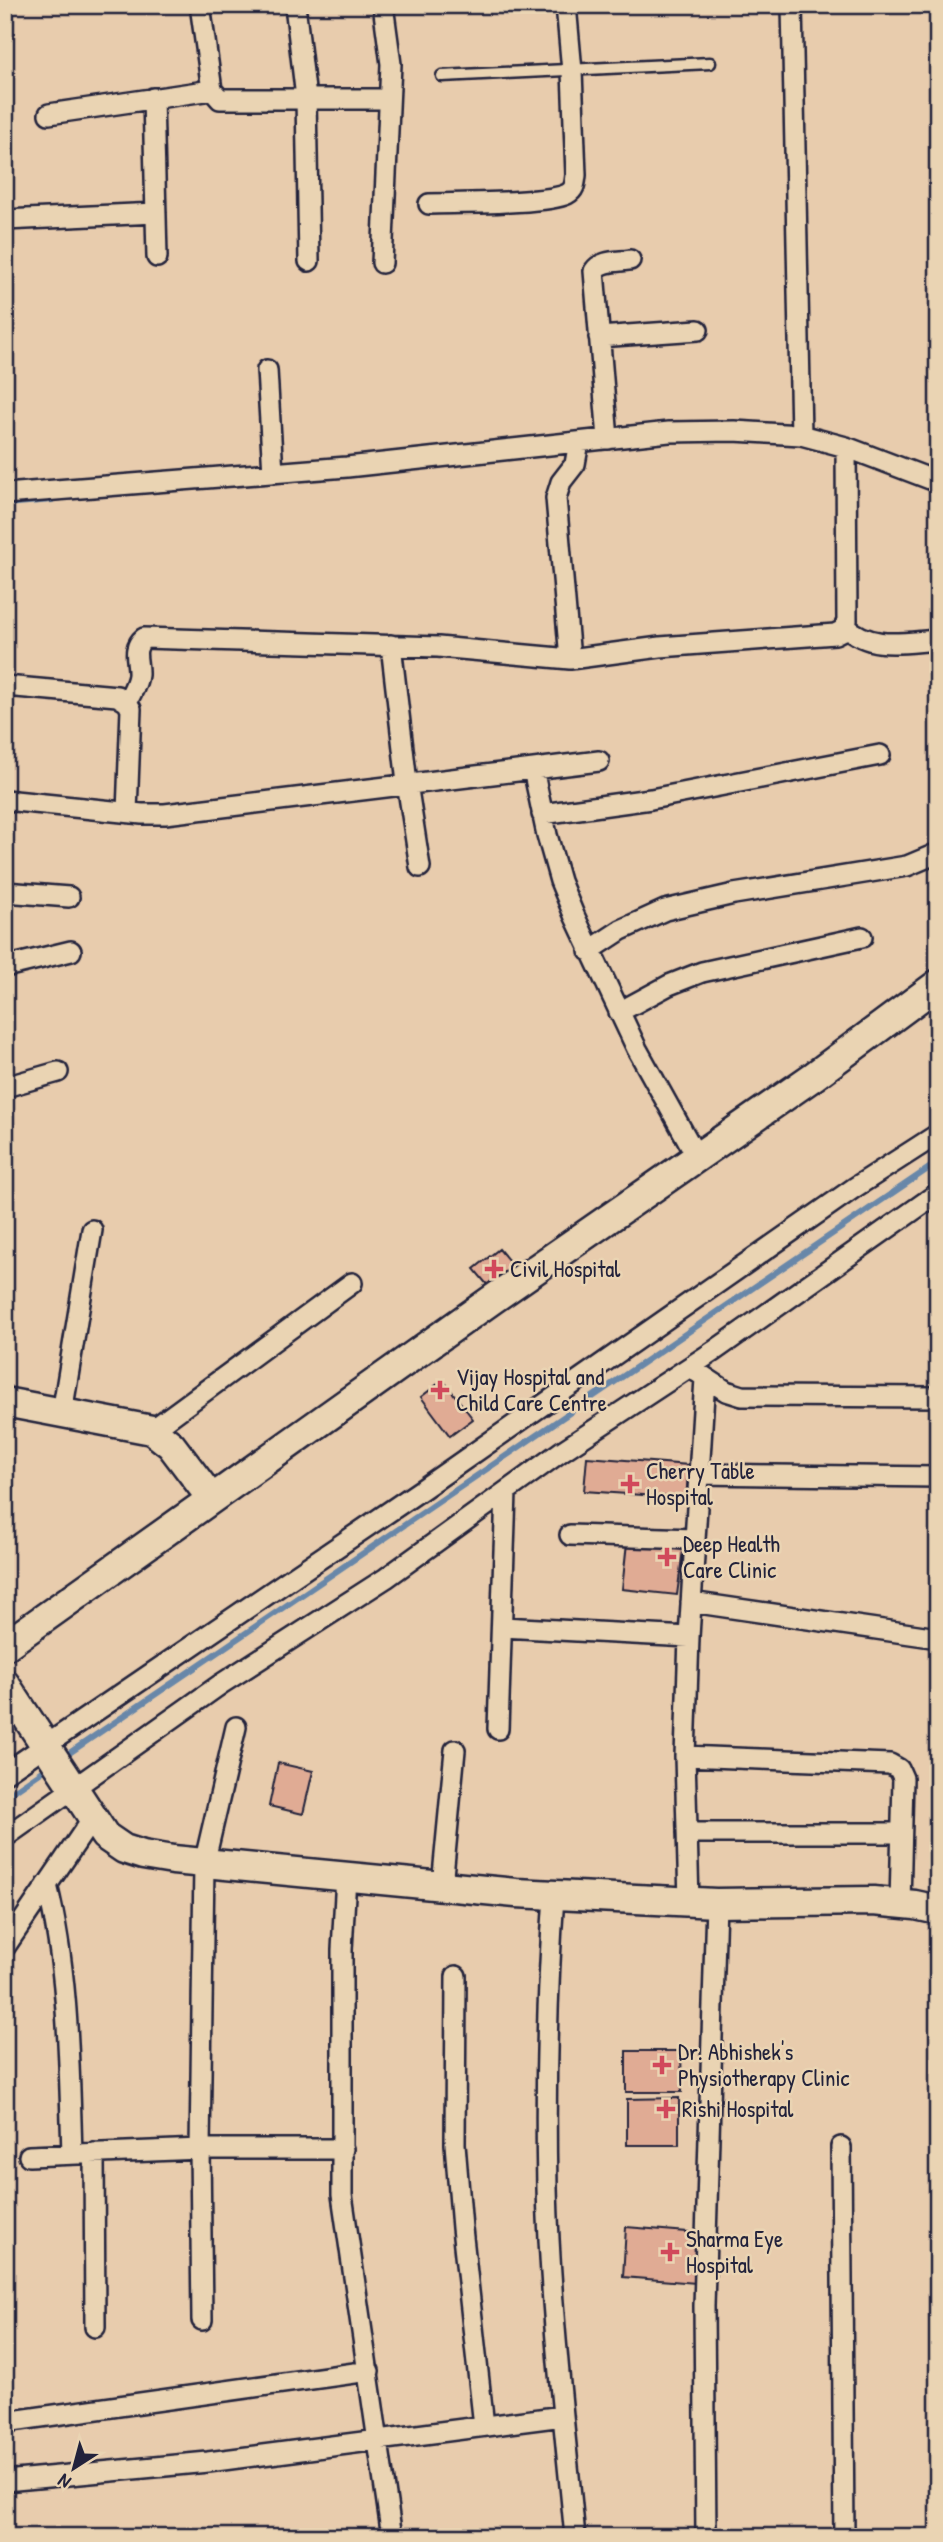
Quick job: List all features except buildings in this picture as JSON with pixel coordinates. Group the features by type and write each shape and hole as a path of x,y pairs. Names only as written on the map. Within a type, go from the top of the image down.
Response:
{"street":[{"path":"200,5 215,96 225,100 389,99"},
{"path":"295,5 306,98 309,261"},
{"path":"382,263 391,64 383,5"},
{"path":"429,204 543,199 566,195 572,190 576,175 572,71 566,5"},
{"path":"792,5 801,435"},
{"path":"49,114 212,90"},
{"path":"153,98 157,257"},
{"path":"5,220 156,213"},
{"path":"608,439 594,271 597,266 603,264 630,260"},
{"path":"599,337 698,330"},
{"path":"267,370 273,473"},
{"path":"5,494 347,467 669,432 734,431 801,435 846,447 938,482"},
{"path":"570,659 556,498 561,482 575,464 579,442"},
{"path":"127,702 138,674 136,649 144,638 438,647 570,659 660,647 835,634 847,621 846,447"},
{"path":"845,626 866,641 880,643 938,640"},
{"path":"391,645 420,867"},
{"path":"5,686 117,696 127,702 131,709 127,812"},
{"path":"542,814 652,799 880,755"},
{"path":"5,800 165,814 600,761"},
{"path":"533,769 560,881 589,951 697,1157"},
{"path":"589,951 621,930 665,910 734,894 907,866 938,853"},
{"path":"5,892 69,897"},
{"path":"619,1012 669,985 702,972 862,937"},
{"path":"5,967 71,951"},
{"path":"5,1646 483,1306 814,1076 938,984"},
{"path":"5,1087 58,1072"},
{"path":"5,1836 58,1763 412,1495 854,1188 938,1134"},
{"path":"5,1773 58,1763 221,1684 386,1578 562,1451 698,1372 938,1193"},
{"path":"62,1413 92,1230"},
{"path":"152,1430 352,1283"},
{"path":"698,1372 726,1391 742,1396 938,1397"},
{"path":"698,1372 699,1474 685,1756 687,1833 703,1903 706,2537"},
{"path":"5,1402 152,1430 171,1445 211,1498"},
{"path":"699,1474 938,1477"},
{"path":"498,1729 506,1492"},
{"path":"570,1535 695,1539"},
{"path":"691,1602 938,1638"},
{"path":"502,1627 689,1637"},
{"path":"5,1684 105,1836 124,1849 143,1856 554,1896 703,1903 828,1901 900,1904 938,1910"},
{"path":"202,2320 200,2149 204,1864 236,1727"},
{"path":"442,1886 455,1750"},
{"path":"685,1756 890,1764 899,1769 903,1778 900,1904"},
{"path":"5,1947 92,1819"},
{"path":"687,1833 901,1833"},
{"path":"346,1876 342,1950 342,2195 392,2537"},
{"path":"47,1885 55,1918 67,2015 72,2154"},
{"path":"554,1896 548,1990 547,2187 556,2342 575,2537"},
{"path":"456,1976 455,2144 484,2426"},
{"path":"841,2147 844,2537"},
{"path":"29,2156 200,2149 342,2149"},
{"path":"94,2153 95,2326"},
{"path":"5,2422 369,2371"},
{"path":"5,2481 208,2462 563,2416"}],"lane":[{"path":"442,76 710,63"}],"waterway":[{"path":"5,504 52,500"},
{"path":"62,1758 938,1162"},
{"path":"5,1797 50,1766"}],"place":[{"name":"Civil Hospital","path":"494,1269"},
{"name":"Vijay Hospital and Child Care Centre","path":"440,1390"},
{"name":"Cherry Table Hospital","path":"630,1484"},
{"name":"Deep Health Care Clinic","path":"667,1557"},
{"name":"Dr. Abhishek's Physiotherapy Clinic","path":"662,2065"},
{"name":"Rishi Hospital","path":"666,2109"},
{"name":"Sharma Eye Hospital","path":"670,2252"}]}
